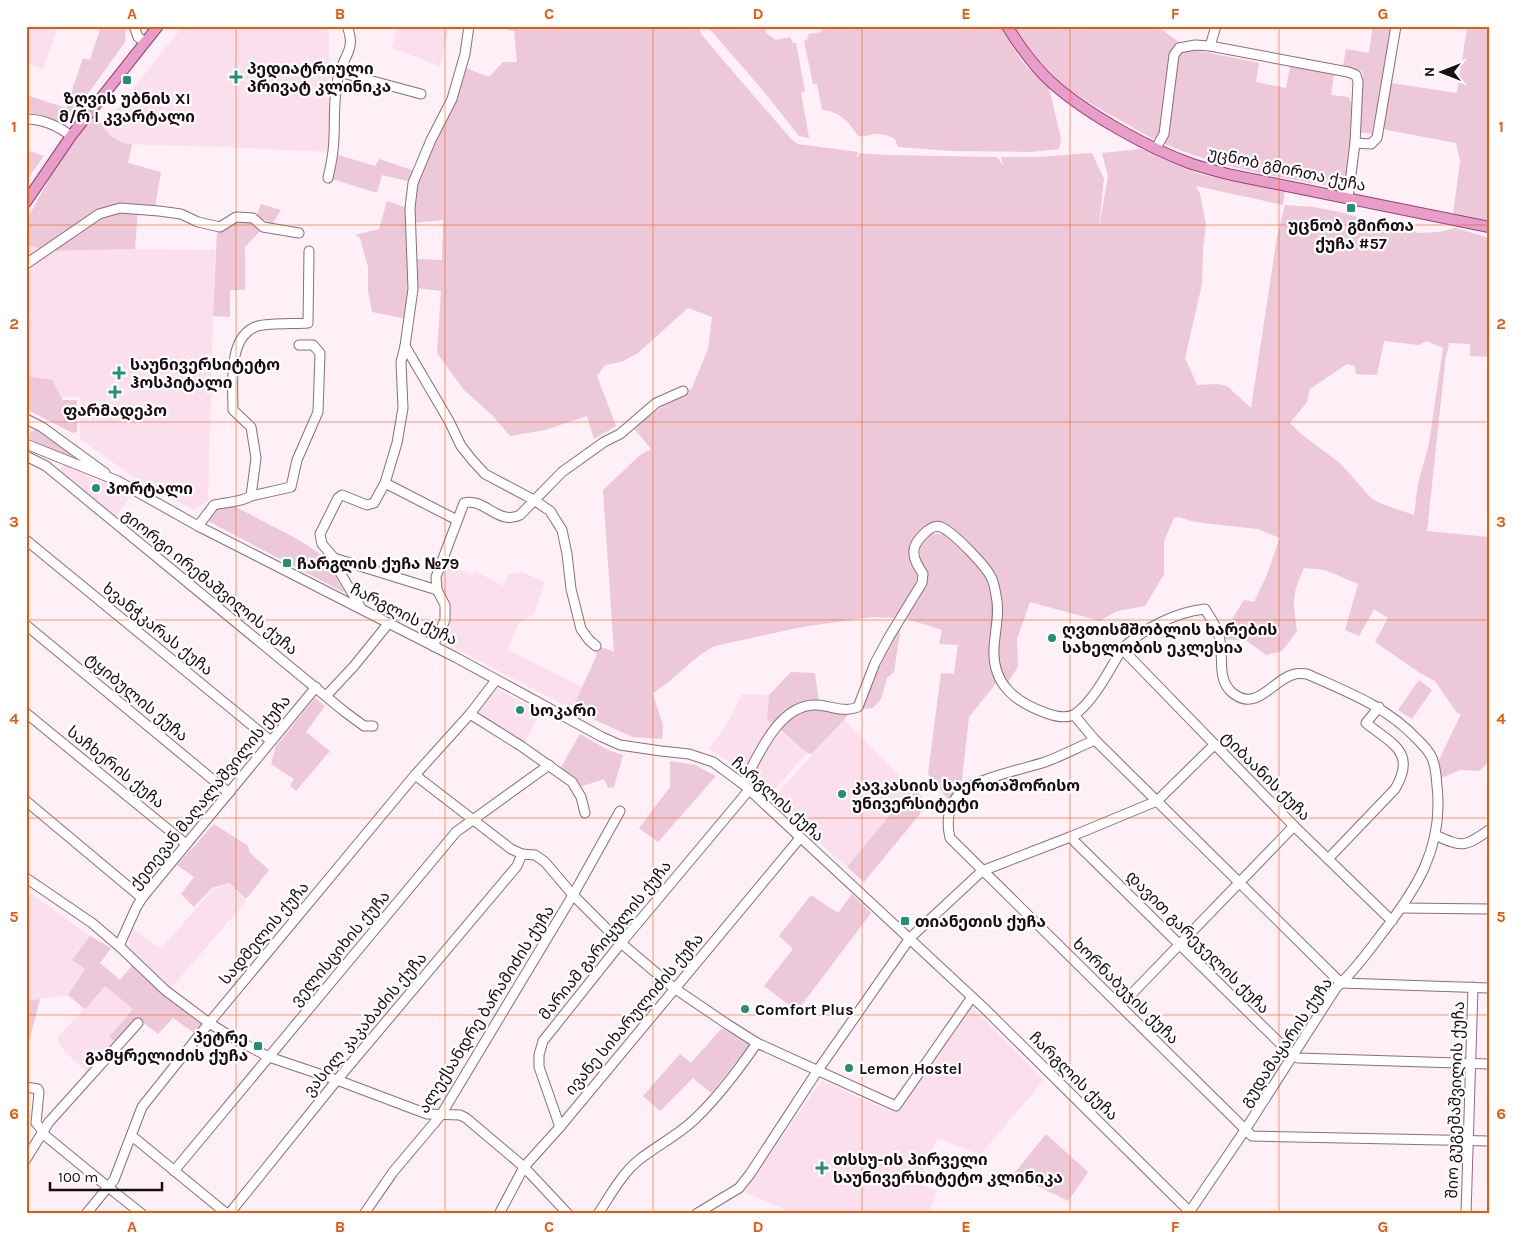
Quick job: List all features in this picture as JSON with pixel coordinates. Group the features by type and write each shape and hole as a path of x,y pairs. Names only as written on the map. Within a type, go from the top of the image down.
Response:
{"main road":[{"path":"26,202 71,136 158,26"},
{"name":"უცნობ გმირთა ქუჩა","path":"1007,26 1025,54 1052,83 1076,102 1102,119 1156,148 1192,164 1232,176 1489,227"}],"street":[{"path":"134,26 138,36 145,42"},
{"path":"328,178 333,151 339,72 346,60 351,40 347,26"},
{"path":"362,610 338,569 334,558 322,544 320,534 338,498 342,495 367,504 374,503 385,482 397,443 403,408 401,362 413,289 410,208 413,182 431,140 452,99 465,54 469,26"},
{"path":"1210,46 1216,26"},
{"path":"1356,143 1371,144 1377,138 1396,26"},
{"path":"1156,148 1164,134 1174,55 1179,48 1195,45 1210,46 1353,73 1358,78 1356,143 1348,198"},
{"path":"339,72 421,94"},
{"path":"26,119 36,119 51,124 71,136"},
{"path":"26,264 99,214 120,208 181,214 198,222 220,227 236,217 253,218 263,227 299,233"},
{"path":"251,496 256,458 251,427 233,410 234,356 238,343 249,331 258,326 308,323 308,251"},
{"path":"198,526 214,505 243,501 251,496 291,487 297,460 318,412 320,353 313,344 299,344"},
{"path":"405,346 449,420 462,446 473,461 486,474 534,500 550,511 562,530 568,554 571,589 581,629 596,646"},
{"path":"433,646 445,620 445,605 437,590 436,577 464,503 470,501 476,503 497,515 514,518 520,515 562,472 604,442 620,434 656,404 683,391"},
{"name":"ჩარგლის ქუჩა","path":"26,419 42,427 118,481 198,526 433,646 602,737 620,744 689,754 713,762 746,787 910,938 1192,1213"},
{"name":"ჩარგლის ქუჩა","path":"27,445 118,481"},
{"name":"გიორგი ირემაშვილის ქუჩა","path":"26,456 46,466 364,726 373,726"},
{"path":"385,482 457,520"},
{"name":"მარიამ გარიყულის ქუჩა","path":"560,1127 539,1067 539,1055 543,1041 746,787 765,743 791,712 804,705 819,705 850,711 858,707 884,645 922,583 923,574 914,560 914,548 922,536 940,526 968,549 992,578 999,606 994,650 997,674 1003,686 1013,697 1046,714 1061,717 1074,715"},
{"name":"ხვანჭკარას ქუჩა","path":"26,540 272,741"},
{"path":"334,558 437,590"},
{"name":"გუდამაყარის ქუჩა","path":"1122,649 1138,635 1173,617 1192,610 1205,609 1216,626 1220,638 1223,678 1228,690 1240,699 1254,699 1294,674 1307,674 1379,707 1403,724 1431,756 1434,764 1439,802 1435,835 1424,871 1402,908 1348,978 1336,988 1192,1213"},
{"path":"326,696 354,666 388,624"},
{"name":"ტყიბულის ქუჩა","path":"26,625 229,793"},
{"path":"1122,649 1100,687 1074,715 1095,740 1341,983 1489,988"},
{"name":"ტიბაანის ქუჩა","path":"1122,649 1294,826 1392,921"},
{"name":"სადმელის ქუჩა","path":"86,1214 114,1180 142,1106 415,774 470,714 496,680"},
{"name":"ქეთევან მაღალაშვილის ქუჩა","path":"119,946 142,898 316,687"},
{"path":"1328,859 1395,789 1401,778 1404,766 1402,754 1395,745 1366,722 1379,707"},
{"name":"საჩხერის ქუჩა","path":"26,713 186,844"},
{"path":"470,714 572,782 581,797 586,812"},
{"name":"ხორნაბუჯის ქუჩა","path":"1095,740 1046,762 962,790 951,802 947,825 950,838 1252,1136 1489,1141"},
{"path":"696,1214 739,1188 910,938 982,870 1070,837 1156,801 1214,745"},
{"name":"ველისციხის ქუჩა","path":"174,1171 456,832 549,765"},
{"path":"415,774 471,820 511,849 522,854 535,856 545,862 573,896 621,943 674,988 757,1043 896,1106 972,998"},
{"path":"26,801 142,898"},
{"name":"ალექსანდრე ბარამიძის ქუჩა","path":"364,1214 393,1172 441,1115 573,896 620,812"},
{"path":"1120,1006 1294,826"},
{"path":"1435,835 1455,844 1467,844 1489,830"},
{"name":"დავით გარეჯელის ქუჩა","path":"1070,837 1293,1056"},
{"name":"ივანე სიხარულიძის ქუჩა","path":"499,1214 524,1167 560,1127 800,838"},
{"name":"ვასილ კაკაბაძის ქუჩა","path":"228,1214 337,1080 517,866 522,854"},
{"path":"26,878 92,923 165,990 209,1024 269,1057 427,1114 460,1115 466,1118 524,1167 568,1214"},
{"path":"1402,908 1489,909"},
{"name":"შიო გუგეშაშვილის ქუჩა","path":"1466,1214 1473,987"},
{"path":"26,1159 49,1122 138,1023"},
{"path":"598,1214 626,1173 638,1160 695,1119 728,1083 757,1043"},
{"path":"1293,1056 1298,1058 1489,1064"},
{"path":"26,1087 38,1089 40,1092 36,1123 43,1132 142,1214"},
{"path":"132,1136 228,1214"}],"shaded area":[{"path":"26,26 58,26 43,69 26,63"},
{"path":"101,26 126,26 125,42 65,126 45,116 26,112 26,95 66,108 83,58 90,60"},
{"name":"პედიატრიული პრივატ კლინიკა","path":"183,26 329,26 329,152 123,144 102,128"},
{"path":"397,26 450,26 440,66 392,48"},
{"path":"507,26 698,26 702,35 791,139 798,144 858,152 857,157 859,153 997,157 1003,166 1001,157 1039,157 1092,153 1104,179 1099,227 1108,176 1102,153 1141,149 1152,152 1199,174 1285,191 1283,205 1196,186 1200,194 1206,225 1202,284 1185,358 1197,385 1217,384 1227,386 1251,408 1277,237 1285,205 1314,207 1340,212 1419,233 1438,232 1456,228 1489,238 1489,357 1470,356 1470,344 1449,343 1446,354 1427,531 1489,537 1489,762 1479,771 1460,770 1439,779 1437,764 1461,714 1457,713 1435,681 1375,642 1388,618 1374,609 1359,636 1345,630 1358,584 1325,570 1304,568 1294,599 1297,631 1282,651 1266,655 1247,641 1223,639 1222,635 1244,600 1254,602 1266,577 1280,538 1258,529 1191,521 1179,517 1174,518 1164,541 1164,574 1145,606 1117,611 1100,621 1030,602 1017,639 1018,667 1006,685 999,672 994,577 940,527 913,546 910,561 918,574 914,588 896,618 871,617 802,627 715,646 699,656 653,693 650,686 663,725 662,739 632,737 572,709 596,657 597,647 614,652 603,490 640,455 651,449 632,426 692,388 708,349 712,317 688,308 638,353 621,362 605,365 597,376 616,426 594,439 587,416 545,430 510,436 493,416 464,390 437,353 441,291 417,288 417,259 442,260 443,220 413,223 417,178 463,67 489,77 503,62 517,62 514,31 507,30","holes":["1384,341 1419,345 1427,341 1443,348 1429,443 1418,484 1414,515 1382,504 1371,498 1341,464 1300,433 1290,423 1307,402 1310,389 1347,364 1355,366 1356,374 1377,375"]},
{"path":"707,26 765,26 766,33 776,40 790,37 793,43 796,43 805,91 801,93 809,138 799,136 765,93"},
{"path":"826,26 1000,26 1023,63 1049,88 1061,139 1059,149 1031,152 951,151 898,147 895,139 882,134 858,136 843,118 822,110 817,84 813,84 804,41 807,40 809,34 821,32"},
{"path":"1015,26 1157,26 1179,42 1182,52 1195,50 1259,63 1256,82 1286,88 1290,66 1334,73 1331,95 1349,97 1353,119 1352,142 1343,188 1276,177 1231,166 1188,153 1152,138 1093,105 1066,87 1031,54"},
{"path":"1373,26 1393,26 1372,134 1357,132 1362,71 1343,66 1346,49 1369,53"},
{"path":"1459,26 1489,26 1489,222 1453,215 1460,161 1456,143 1382,129 1391,83 1457,93 1467,27"},
{"path":"95,112 109,134 120,141 132,144 128,163 161,172 155,208 138,207 135,249 50,251 26,245 26,221 66,149"},
{"path":"26,150 44,156 26,181"},
{"path":"335,154 375,166 379,159 415,171 411,182 382,175 377,193 329,178"},
{"path":"387,201 407,208 410,271 407,319 372,312 368,291 368,267 360,238 355,235 379,229"},
{"path":"261,204 281,210 272,224 257,216"},
{"path":"236,219 251,220 260,231 245,247 245,290 230,290 230,317 213,316 217,231"},
{"name":"საუნივერსიტეტო ჰოსპიტალი","path":"26,245 50,251 215,250 208,501 194,510 138,480 80,439 80,397 27,396 28,295 26,292"},
{"path":"26,376 52,380 63,400 77,400 77,431 73,433 26,409"},
{"path":"38,429 100,472 30,439 30,433"},
{"path":"66,465 130,497 114,519 60,477 61,468"},
{"path":"230,504 299,540 323,556 345,593 208,521 215,509"},
{"path":"927,534 945,534 971,558 991,580 995,603 989,661 997,682 969,717 961,788 951,803 928,774 941,673 954,674 958,645 939,644 942,630 904,618 916,601 925,575 921,568 919,545"},
{"path":"443,564 473,575 475,571 503,586 509,574 522,572 545,582 534,614 518,624 508,650 582,687 572,709 437,639 450,611 440,590 437,577"},
{"path":"902,620 894,672 887,678 881,699 873,708 863,709 880,663"},
{"path":"791,672 815,673 819,703 774,725 767,720 769,695"},
{"path":"1419,680 1432,690 1412,719 1398,710"},
{"path":"490,685 540,712 524,744 479,716 477,709"},
{"path":"742,694 769,695 767,720 774,725 745,773 709,748 726,726"},
{"path":"315,698 325,706 306,732 330,751 296,791 290,786 294,779 271,764 276,746"},
{"path":"828,710 848,714 812,754 807,753 779,728 799,712"},
{"name":"კავკასიის საერთაშორისო უნივერსიტეტი","path":"844,720 912,788 847,867 772,800"},
{"path":"779,728 807,753 769,795 749,776 761,760"},
{"path":"580,734 608,750 623,755 614,787 608,788 604,779 580,787 561,767"},
{"path":"670,761 695,765 716,776 658,842 639,828 670,787"},
{"path":"912,788 929,803 864,882 847,867"},
{"path":"214,824 248,846 249,852 269,870 246,899 229,883 212,888 194,907 181,894 194,877 177,865"},
{"path":"229,884 246,901 171,988 130,948 129,942 132,928 161,949 212,890"},
{"path":"26,890 90,936 72,959 85,969 68,995 26,1001"},
{"path":"852,894 871,913 797,1011 764,986 793,949 779,936 811,895 838,913"},
{"path":"90,936 111,948 100,963 120,980 132,966 164,995 202,1025 196,1034 173,1018 158,1034 139,1019 117,1043 109,1037 133,1009 105,986 85,1009 68,995 85,969 72,960"},
{"path":"105,986 133,1009 109,1037 117,1043 89,1074 64,1051 57,1038"},
{"path":"40,999 28,1046 26,1046 26,1001"},
{"path":"968,1007 972,1007 1044,1080 980,1155 937,1138 918,1183 937,1191 928,1214 796,1214 744,1192 821,1081 897,1114 899,1104"},
{"path":"722,1028 750,1045 711,1093 693,1078 660,1111 643,1096 680,1054 691,1063"},
{"path":"1046,1134 1088,1172 1068,1201 1014,1174"}],"place":[{"name":"პედიატრიული პრივატ კლინიკა","path":"236,77"},
{"name":"ზღვის უბნის XI მ/რ I კვარტალი","path":"127,80"},
{"name":"უცნობ გმირთა ქუჩა #57","path":"1351,208"},
{"name":"საუნივერსიტეტო ჰოსპიტალი","path":"119,373"},
{"name":"ფარმადეპო","path":"115,392"},
{"name":"პორტალი","path":"96,488"},
{"name":"ჩარგლის ქუჩა №79","path":"287,563"},
{"name":"ღვთისმშობლის ხარების სახელობის ეკლესია","path":"1052,638"},
{"name":"სოკარი","path":"520,710"},
{"name":"კავკასიის საერთაშორისო უნივერსიტეტი","path":"842,794"},
{"name":"თიანეთის ქუჩა","path":"905,921"},
{"name":"Comfort Plus","path":"745,1009"},
{"name":"პეტრე გამყრელიძის ქუჩა","path":"258,1046"},
{"name":"Lemon Hostel","path":"849,1068"},
{"name":"თსსუ-ის პირველი საუნივერსიტეტო კლინიკა","path":"822,1168"}]}
